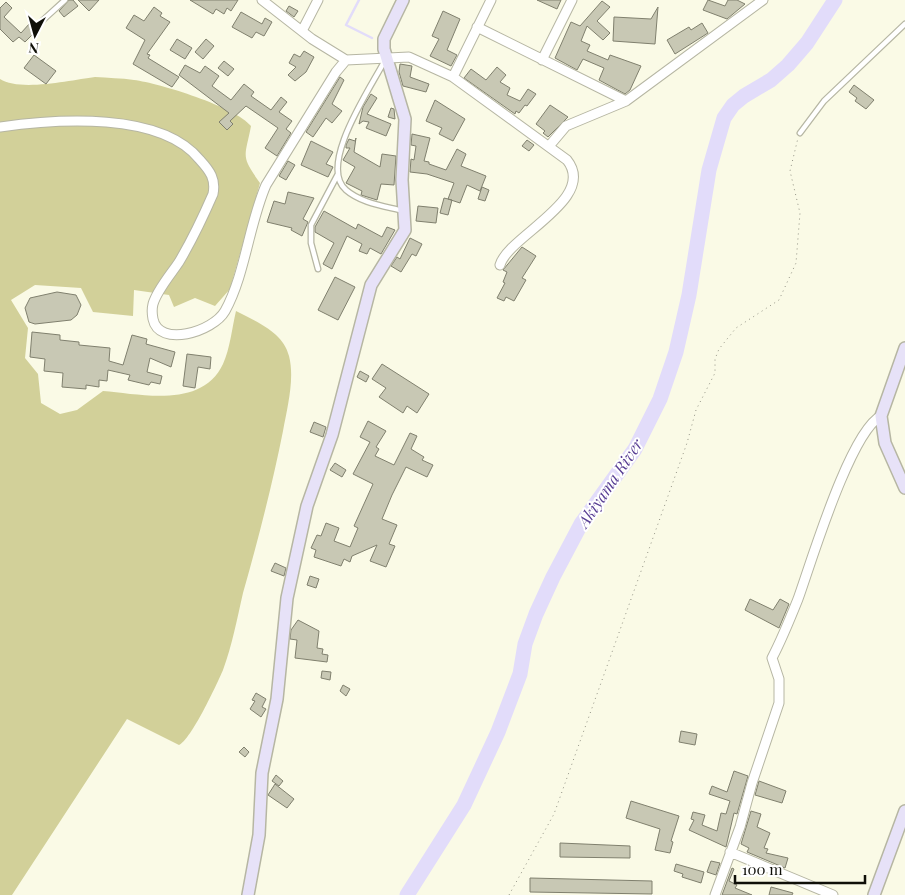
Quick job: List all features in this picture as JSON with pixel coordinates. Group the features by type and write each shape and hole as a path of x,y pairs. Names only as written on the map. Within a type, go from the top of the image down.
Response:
{"street":[{"path":"262,0 302,31 346,60 409,56 453,76 550,145 571,165 572,185 550,217 515,244 502,258 500,265"},
{"path":"302,31 318,0"},
{"path":"248,895 258,835 262,773 277,700 287,598 307,506 334,427 371,285 405,230 402,180 404,119 384,39 403,0"},
{"path":"453,76 491,0"},
{"path":"542,60 572,0"},
{"path":"550,145 566,126 626,102 763,0"},
{"path":"477,27 626,102"},
{"path":"0,127 42,121 79,120 114,123 167,135 182,142 197,156 210,171 215,183 213,194 180,259 153,302 152,312 155,326 160,330 179,334 194,333 215,325 225,312 234,290 259,201 266,185 336,72 346,60"},
{"path":"905,348 881,416 885,443 905,488"},
{"path":"715,895 740,827 779,703 779,679 772,658 788,626 817,540 849,465 868,426 881,416"},
{"path":"874,895 905,811"},
{"path":"730,852 833,895"}],"lane":[{"path":"43,20 65,0"},
{"path":"800,133 824,101 905,24"},
{"path":"387,57 349,126 337,162 338,173 345,190 368,202 405,211"},
{"path":"318,269 310,243 311,226 338,173"}],"path":[{"path":"509,895 533,856 554,814 687,443 696,410 715,373 715,359 719,349 736,328 779,300 789,282 796,263 800,213 790,171 800,133"}],"shaded area":[{"path":"95,77 129,79 161,86 214,104 243,119 251,126 246,151 247,161 260,183 230,289 215,306 195,298 174,307 169,295 134,290 133,316 93,312 81,288 35,285 11,300 28,328 25,358 38,374 41,403 60,414 77,410 103,391 169,396 201,388 213,378 223,364 236,311 268,329 281,340 286,348 291,365 290,394 269,492 229,652 220,677 197,723 179,745 127,719 12,895 0,895 0,79 20,85 33,85"}],"building":[{"path":"69,0 73,0 78,6 64,17 59,11"},
{"path":"78,0 99,0 89,11"},
{"path":"190,0 238,0 231,11 227,8 224,14 216,9 213,14"},
{"path":"537,0 561,0 557,9"},
{"path":"708,0 725,6 728,0 737,0 745,4 727,19 703,10"},
{"path":"602,1 610,7 597,21 610,33 603,40 587,26 581,41 590,45 587,51 608,60 610,55 641,66 630,90 625,94 599,80 604,68 583,59 577,70 555,58 571,22 580,26"},
{"path":"6,2 12,8 4,17 21,33 30,23 37,30 25,42 19,37 13,42 0,29 0,8"},
{"path":"289,6 298,11 294,17 286,11"},
{"path":"154,7 162,13 160,16 170,22 147,54 150,55 148,58 179,77 172,87 133,64 145,40 126,28 134,15 144,21"},
{"path":"658,7 655,44 613,41 614,17 651,19"},
{"path":"443,11 460,19 447,50 457,55 451,66 430,56 439,39 432,36"},
{"path":"241,12 262,24 265,18 272,22 264,36 256,32 252,38 232,27"},
{"path":"702,23 708,33 675,54 667,40 689,27 691,30"},
{"path":"177,39 192,48 185,59 170,50"},
{"path":"206,39 214,46 203,59 195,52"},
{"path":"304,51 314,57 306,72 295,81 288,75 296,67 289,63 294,54 300,57"},
{"path":"34,55 56,71 46,84 24,68"},
{"path":"224,61 234,69 228,76 218,68"},
{"path":"400,64 412,66 410,77 429,84 426,92 403,86 399,72"},
{"path":"185,65 200,73 205,66 219,76 212,86 231,100 244,84 254,92 251,96 271,110 281,97 287,102 279,112 292,121 286,129 291,133 277,156 265,148 278,128 246,106 230,121 233,124 227,130 219,122 229,113 179,75"},
{"path":"497,67 506,75 500,82 510,88 507,95 520,101 528,89 536,94 519,113 516,111 515,114 464,78 471,69 486,80"},
{"path":"340,77 344,80 332,104 342,111 332,123 326,118 313,137 306,132"},
{"path":"854,85 874,100 866,109 855,101 857,98 849,92"},
{"path":"371,94 377,98 367,114 391,124 386,136 366,128 369,122 363,121 359,124 363,107"},
{"path":"435,100 465,119 453,141 439,134 442,128 426,121"},
{"path":"550,105 568,117 548,137 543,133 545,131 536,124"},
{"path":"391,108 394,109 395,119 388,117"},
{"path":"412,134 430,138 424,161 429,162 429,164 446,170 457,149 466,154 461,166 486,176 480,191 467,185 460,203 448,199 454,183 427,174 410,172 411,159 414,160 416,146 411,145"},
{"path":"356,138 354,152 380,167 382,154 396,156 394,185 381,184 377,200 361,195 362,191 346,183 355,167 343,160 350,148 346,148 346,145 349,139 355,141"},
{"path":"527,140 534,145 529,151 522,146"},
{"path":"311,141 333,152 326,164 333,167 328,177 301,165"},
{"path":"288,161 295,165 286,180 279,176"},
{"path":"482,187 489,190 485,201 478,199"},
{"path":"288,192 314,198 303,219 308,222 302,236 291,230 292,228 267,222 274,201 285,204"},
{"path":"444,198 452,200 448,215 440,213"},
{"path":"418,206 438,208 436,223 416,221"},
{"path":"324,211 356,229 358,224 382,237 387,227 395,230 381,254 370,248 367,254 359,251 362,244 347,236 332,269 323,264 334,243 315,232 315,227"},
{"path":"410,238 422,244 416,256 412,254 401,272 391,266 397,257 400,259"},
{"path":"522,247 536,256 522,278 526,280 514,301 506,297 504,301 497,298 505,283 503,282 507,272 503,270"},
{"path":"335,277 355,287 338,320 318,310"},
{"path":"57,292 76,295 81,305 77,315 71,320 35,324 29,322 25,308 30,298"},
{"path":"32,332 60,335 60,340 79,342 79,345 110,348 109,361 123,365 132,335 147,339 146,344 175,352 171,367 150,358 147,372 162,376 160,384 151,382 149,385 128,380 130,375 108,370 107,381 99,380 99,387 86,385 86,389 62,387 63,373 44,371 45,359 30,357"},
{"path":"187,354 211,357 210,369 198,367 195,388 183,386"},
{"path":"382,364 429,394 417,413 407,406 403,413 379,397 386,388 372,379"},
{"path":"360,371 369,376 366,382 357,377"},
{"path":"368,421 386,431 376,447 379,449 375,456 394,465 410,433 417,436 411,449 424,457 422,460 433,465 427,477 406,467 392,495 382,519 397,525 389,544 395,546 386,567 370,561 377,545 352,556 350,562 344,559 341,566 314,557 316,550 311,548 317,535 321,536 326,523 339,528 334,541 350,547 358,528 354,526 373,484 353,474 370,442 360,437"},
{"path":"314,422 326,427 323,437 310,432"},
{"path":"335,463 346,470 342,477 330,470"},
{"path":"275,563 286,568 284,576 271,571"},
{"path":"310,576 319,579 316,588 307,585"},
{"path":"750,599 773,610 780,599 789,604 779,628 745,610"},
{"path":"298,620 319,631 317,648 323,649 322,654 328,655 327,662 295,658 297,640 290,639 291,630"},
{"path":"322,671 331,672 330,680 321,678"},
{"path":"343,685 350,689 346,696 340,691"},
{"path":"256,693 266,699 262,707 266,709 261,717 250,709 255,701 252,700"},
{"path":"681,731 697,734 695,745 679,742"},
{"path":"244,747 249,752 245,757 239,752"},
{"path":"734,771 748,776 737,814 734,813 726,847 689,830 694,820 691,819 693,812 705,815 702,825 717,831 721,813 726,814 730,801 709,794 712,786 727,792"},
{"path":"276,775 283,781 279,786 272,781"},
{"path":"759,781 786,791 782,803 755,795"},
{"path":"275,784 294,799 287,808 268,795"},
{"path":"631,801 679,816 671,841 673,842 670,853 655,850 660,829 626,818"},
{"path":"751,811 761,814 757,827 770,833 764,848 768,849 766,853 788,858 785,868 747,852 749,848 741,844"},
{"path":"560,843 630,846 630,858 560,857"},
{"path":"711,861 720,863 716,875 707,872"},
{"path":"676,864 704,872 701,883 682,877 683,874 674,871"},
{"path":"732,868 734,869 729,881 737,885 735,888 752,895 722,895"},
{"path":"530,878 652,881 652,894 530,892"},
{"path":"771,887 793,893 792,895 769,895"}],"waterway":[{"path":"359,0 346,25 372,38"},
{"name":"Akiyama River","path":"407,895 464,805 498,732 520,674 525,644 553,577 581,524 635,449 660,399 676,352 689,295 709,170 724,118 733,105 771,80 788,65 807,43 835,0"}]}
